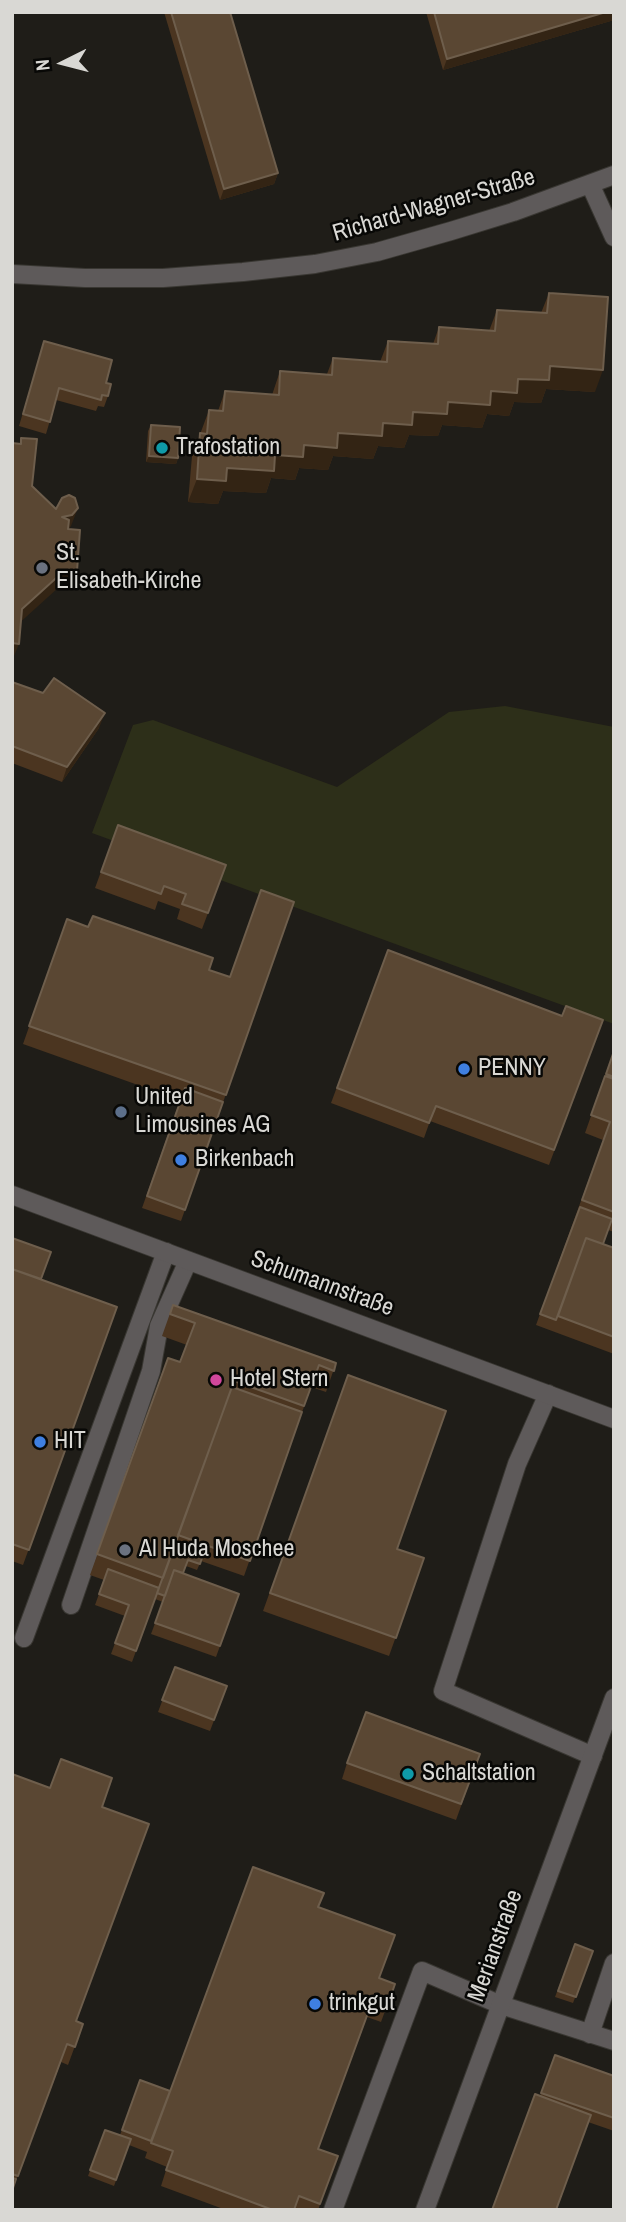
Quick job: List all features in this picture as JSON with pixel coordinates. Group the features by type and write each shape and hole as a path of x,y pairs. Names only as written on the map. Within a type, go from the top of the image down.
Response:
{"street":[{"name":"Richard-Wagner-Straße","path":"12,274 163,278 315,264 377,252 451,231 614,175"},
{"path":"590,184 614,236"},
{"name":"Schumannstraße","path":"12,1195 614,1419"},
{"path":"24,1638 166,1252"},
{"path":"71,1605 151,1371 159,1325 188,1261"},
{"path":"548,1394 517,1464 443,1691 593,1756"},
{"name":"Merianstraße","path":"425,2210 614,1698"},
{"path":"590,2034 614,1963"},
{"path":"333,2210 422,1971 500,2005 614,2041"}],"green space":[{"path":"505,706 614,727 614,1024 92,833 133,725 153,720 337,787 449,712"}],"building":[{"path":"171,12 230,12 278,173 224,189"},
{"path":"434,12 606,12 447,59"},
{"path":"549,293 608,297 603,370 550,366 549,380 518,379 517,393 491,391 490,405 448,402 447,414 413,412 412,425 383,423 382,436 338,433 337,448 304,445 303,457 275,455 274,471 227,468 226,481 197,479 200,433 207,434 209,410 223,411 225,391 279,395 280,371 332,375 333,358 387,362 388,341 438,344 439,327 495,331 497,310 547,313"},
{"path":"44,341 112,360 106,383 111,384 108,396 102,395 101,400 59,388 50,422 23,414"},
{"name":"Trafostation","path":"151,425 180,427 178,458 149,456"},
{"name":"St. Elisabeth-Kirche","path":"21,438 37,439 32,486 56,509 62,498 69,495 75,498 78,508 72,515 62,517 69,520 68,529 80,530 77,571 65,570 22,609 19,644 12,643 12,443 21,444"},
{"path":"54,678 105,713 67,767 12,746 12,682 43,693"},
{"path":"118,825 226,865 208,913 182,904 186,894 164,886 161,894 101,872"},
{"path":"261,890 294,902 226,1095 29,1026 67,919 88,927 93,916 213,958 209,970 230,977"},
{"name":"PENNY","path":"388,950 562,1016 566,1006 603,1020 554,1150 436,1106 429,1123 337,1088"},
{"path":"614,1051 614,1077 606,1074"},
{"path":"605,1076 614,1079 614,1212 582,1200 610,1122 591,1115"},
{"name":"Birkenbach","path":"185,1088 223,1102 185,1210 147,1196"},
{"path":"580,1207 612,1219 603,1244 586,1238 556,1320 540,1314"},
{"path":"12,1238 51,1252 41,1279 12,1269"},
{"path":"586,1238 614,1248 614,1337 558,1316"},
{"name":"HIT","path":"12,1269 117,1307 29,1550 12,1544"},
{"path":"173,1305 336,1363 334,1371 319,1365 304,1406 234,1381 163,1578 97,1554 168,1358 180,1362 195,1323 170,1314"},
{"path":"348,1375 446,1411 397,1549 424,1558 396,1638 270,1593"},
{"path":"232,1387 302,1412 250,1561 178,1535"},
{"path":"175,1544 203,1555 200,1564 188,1560 183,1573 174,1570 165,1596 157,1593"},
{"path":"108,1569 159,1588 136,1651 115,1643 129,1605 99,1594"},
{"path":"174,1570 239,1594 220,1646 155,1623"},
{"path":"175,1667 227,1686 214,1720 162,1700"},
{"name":"Schaltstation","path":"366,1712 480,1754 461,1804 347,1763"},
{"path":"61,1759 112,1778 102,1807 149,1824 76,2021 83,2024 75,2047 67,2044 18,2176 12,2174 12,1774 50,1788"},
{"path":"253,1867 324,1893 318,1907 395,1935 379,1978 395,1984 387,2007 372,2002 318,2149 338,2156 320,2204 299,2196 294,2210 273,2210 166,2170 173,2151 151,2143"},
{"path":"575,1944 593,1951 576,1997 558,1991"},
{"path":"555,2055 614,2076 614,2118 541,2093"},
{"path":"140,2080 170,2091 151,2141 122,2130"},
{"path":"535,2094 591,2115 556,2210 492,2210"},
{"path":"105,2130 131,2139 116,2180 90,2170"}],"place":[{"name":"Trafostation","path":"162,448"},
{"name":"St. Elisabeth-Kirche","path":"42,568"},
{"name":"PENNY","path":"464,1069"},
{"name":"United Limousines AG","path":"121,1112"},
{"name":"Birkenbach","path":"181,1160"},
{"name":"Hotel Stern","path":"216,1380"},
{"name":"HIT","path":"40,1442"},
{"name":"Al Huda Moschee","path":"125,1550"},
{"name":"Schaltstation","path":"408,1774"},
{"name":"trinkgut","path":"315,2004"}]}
